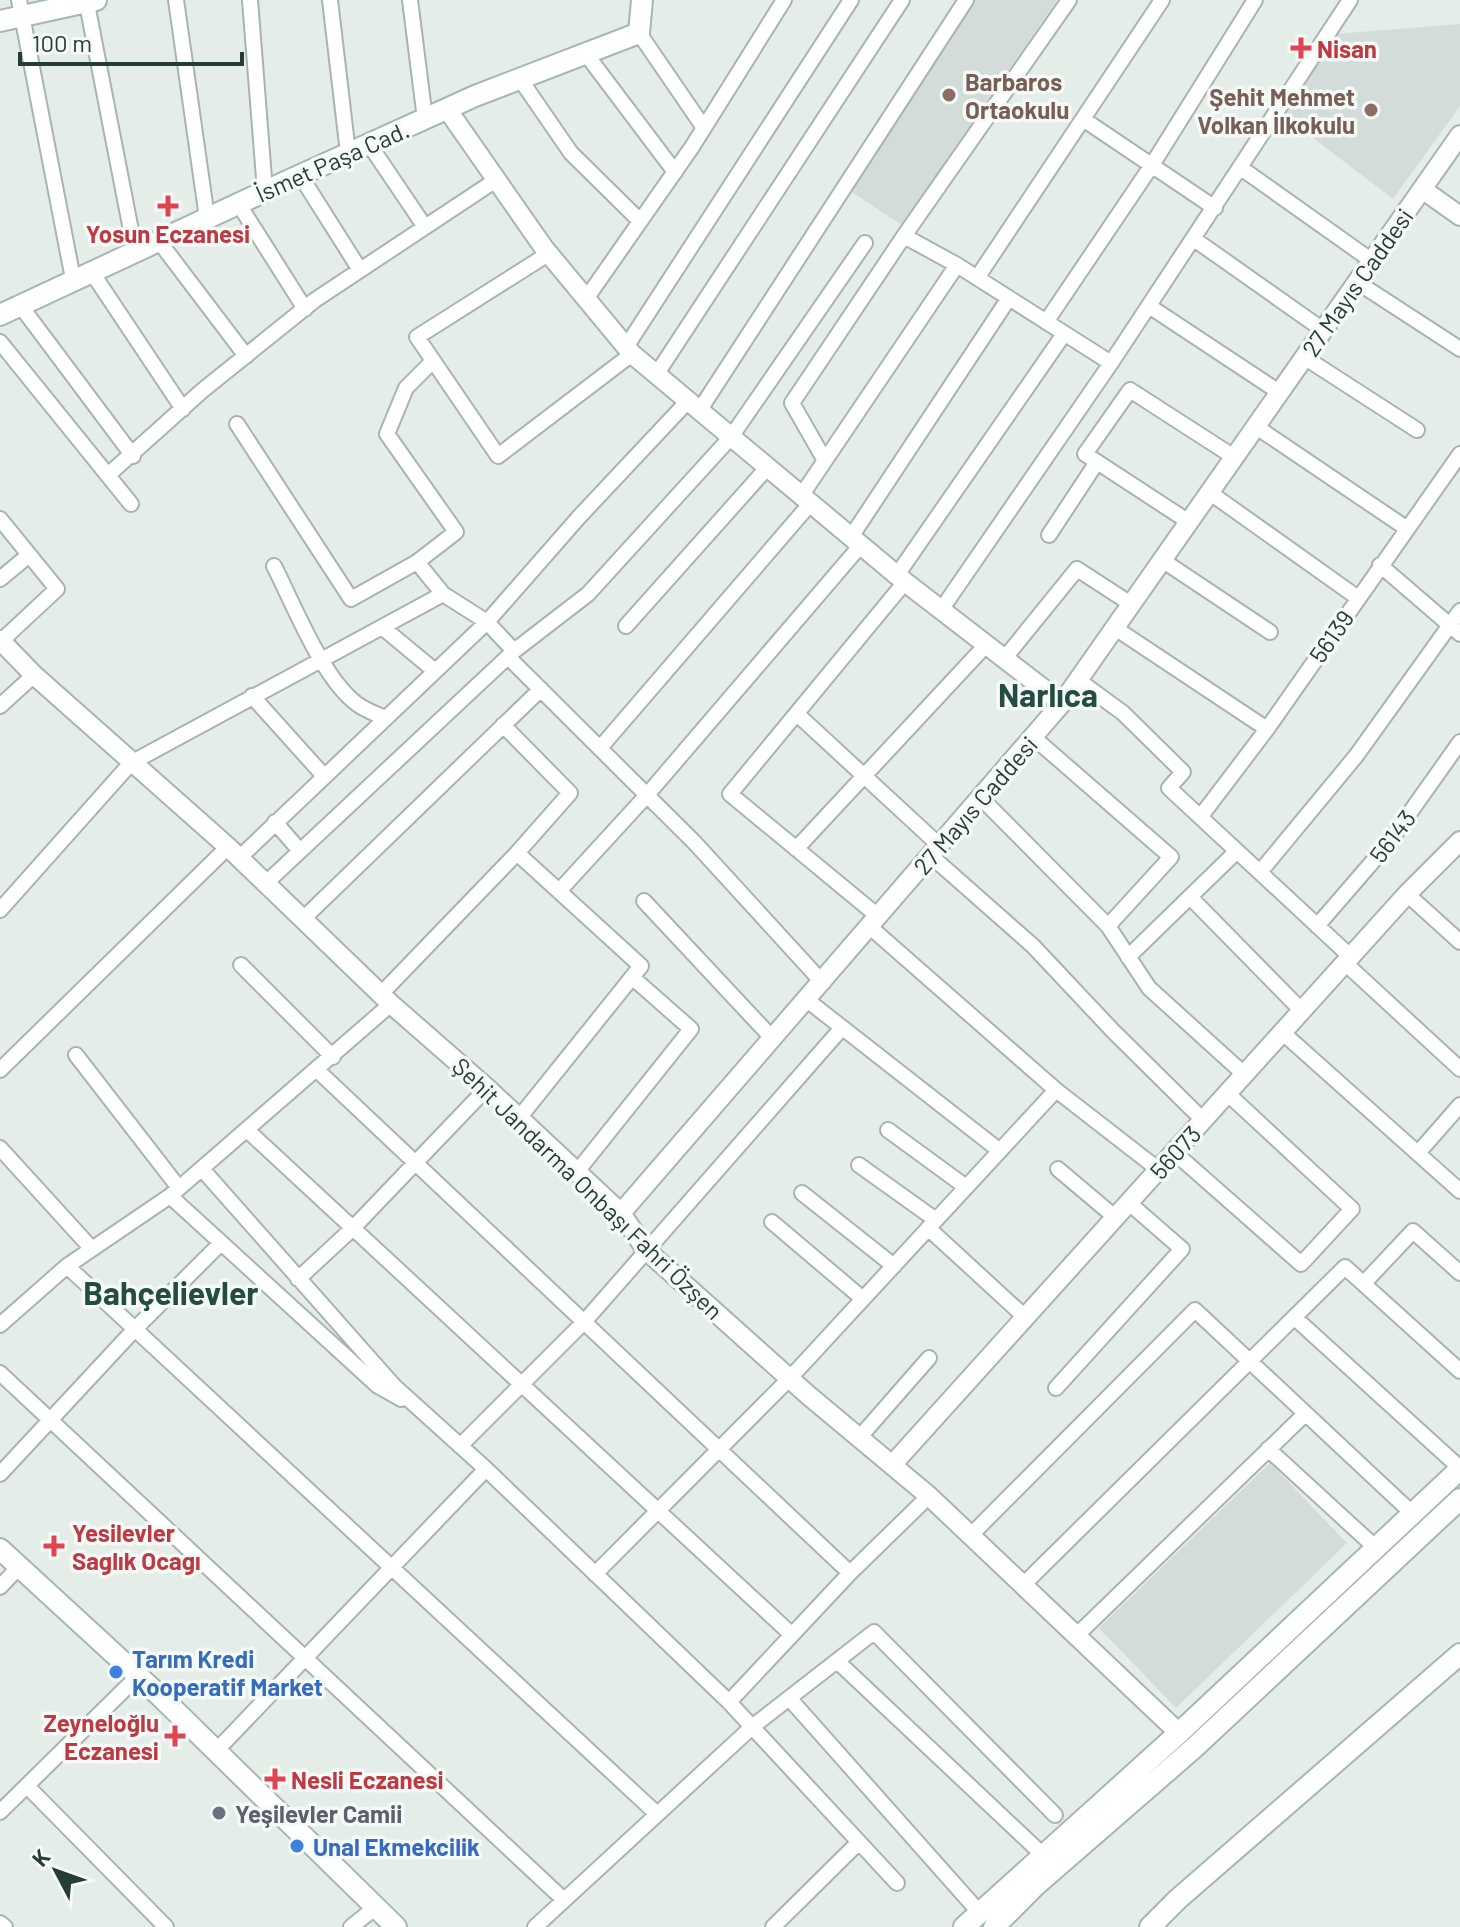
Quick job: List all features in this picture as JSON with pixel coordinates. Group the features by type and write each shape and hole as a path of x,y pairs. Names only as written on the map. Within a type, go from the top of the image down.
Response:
{"main road":[{"path":"639,33 642,0"},
{"path":"0,21 20,8 91,2"},
{"name":"İsmet Paşa Cad.","path":"0,315 447,109 639,33"},
{"path":"986,1920 1044,1856 1460,1469"},
{"path":"964,1927 986,1920 1035,1886 1206,1736 1460,1499"},
{"path":"0,1549 138,1676 396,1927"},
{"path":"1150,1927 1178,1899 1460,1654"}],"street":[{"path":"176,0 207,218"},
{"path":"250,0 265,191"},
{"path":"330,0 348,153"},
{"path":"410,0 425,119"},
{"path":"586,299 675,172 784,0"},
{"path":"548,254 417,337 498,456 629,351 851,0"},
{"path":"656,375 902,0"},
{"path":"0,1070 233,853 275,822 487,622 579,517 694,406 966,0"},
{"path":"824,459 792,403 1069,0"},
{"path":"977,278 1162,0"},
{"path":"1046,322 1152,165 1255,0"},
{"path":"941,610 1215,208 1350,0"},
{"path":"91,2 135,251"},
{"path":"20,8 82,275 183,409"},
{"path":"639,33 704,128"},
{"path":"586,54 675,172"},
{"path":"520,79 571,153 640,221"},
{"path":"447,109 548,254 629,351 901,578 1062,703"},
{"path":"1083,119 1215,208"},
{"name":"27 Mayıs Caddesi","path":"621,1213 1062,703 1460,135"},
{"path":"369,144 425,227"},
{"path":"1241,168 1372,261"},
{"path":"300,175 360,270"},
{"path":"108,475 305,309 496,180"},
{"path":"1422,189 1460,216"},
{"path":"238,203 305,309"},
{"path":"904,236 957,265 1111,363"},
{"path":"1194,239 1323,330"},
{"path":"158,240 246,356"},
{"path":"266,883 511,654 588,594 731,437 865,243"},
{"path":"600,748 806,500 824,459 957,265"},
{"path":"1357,282 1460,349"},
{"path":"560,890 647,795 856,541 1009,298"},
{"path":"20,305 133,456"},
{"path":"1149,306 1279,392"},
{"path":"1064,334 901,578 797,714 730,794 796,849 1056,1090 1159,1170"},
{"path":"0,342 131,504"},
{"path":"1304,357 1417,430"},
{"path":"237,424 351,599 417,562 456,532 387,434 406,388 433,361"},
{"path":"1189,522 1085,454 1130,390 1234,457"},
{"path":"1255,426 1406,528"},
{"name":"56139","path":"1201,816 1267,729 1460,454"},
{"path":"1049,535 1097,462"},
{"path":"626,626 767,468"},
{"path":"1209,492 1358,598"},
{"path":"0,519 57,589 1,641"},
{"path":"0,579 29,555"},
{"path":"1162,560 1270,632"},
{"path":"417,562 443,594 487,622 541,689 647,795 823,983"},
{"path":"1380,565 1455,630"},
{"path":"274,566 321,659 339,687 358,705 385,718"},
{"path":"1004,659 1077,569 1131,604"},
{"path":"0,910 131,763 443,594"},
{"path":"1260,872 1455,630 1460,611"},
{"path":"382,627 435,671"},
{"path":"1115,628 1267,729"},
{"name":"Şehit Jandarma Onbaşı Fahri Özşen","path":"1,641 34,675 266,883 386,999 621,1213 646,1250 929,1496 1179,1733"},
{"path":"796,849 986,645"},
{"path":"0,706 34,675"},
{"path":"1078,680 1123,713 1183,772 1169,788 1317,926 1460,1069"},
{"path":"304,918 541,689"},
{"path":"252,696 324,776"},
{"path":"797,714 864,776 1204,1121"},
{"path":"0,1325 67,1266 175,1192 333,1057 570,793 503,725"},
{"path":"1033,737 1171,857 1108,926"},
{"name":"56143","path":"1317,926 1387,845 1460,742"},
{"path":"981,798 1108,926 1149,988 1245,1075"},
{"path":"275,822 300,851"},
{"name":"56073","path":"892,1465 1407,894 1460,841"},
{"path":"1128,957 1237,851"},
{"path":"517,853 641,966 519,1118"},
{"path":"1407,894 1460,942"},
{"path":"1190,897 1302,1011"},
{"path":"644,901 773,1039"},
{"path":"241,965 333,1057"},
{"path":"576,1173 691,1029 633,978"},
{"path":"807,1000 1000,1151"},
{"path":"460,1446 584,1322 841,1029"},
{"path":"1283,1033 1460,1191"},
{"path":"76,1055 175,1192 221,1243 378,1386 415,1406"},
{"path":"317,1070 850,1573"},
{"path":"298,1279 353,1228 487,1088"},
{"path":"595,1574 790,1378 1056,1090"},
{"path":"1175,1153 1301,1264 1352,1209 1228,1094"},
{"path":"1418,1153 1460,1105"},
{"path":"247,1130 791,1634"},
{"path":"888,1130 966,1187"},
{"path":"0,1148 92,1249"},
{"path":"859,1165 932,1224 1026,1318"},
{"path":"202,1169 415,1406 486,1469 729,1702 897,1883"},
{"path":"1058,1169 1116,1218"},
{"path":"802,1193 894,1266"},
{"path":"1056,1388 1182,1249 1129,1203"},
{"path":"772,1222 863,1299"},
{"path":"1364,1283 1413,1231 1460,1273"},
{"path":"0,1474 134,1330 221,1243"},
{"path":"67,1266 657,1814"},
{"path":"1023,1585 1345,1267 1460,1370"},
{"path":"971,1535 1195,1310 1413,1514"},
{"path":"1295,1318 1460,1469"},
{"path":"859,1438 929,1358"},
{"path":"0,1373 564,1900"},
{"path":"1076,1636 1305,1414"},
{"path":"1268,1449 1376,1548"},
{"path":"216,1751 486,1469"},
{"path":"729,1702 850,1573 929,1496"},
{"path":"0,1587 20,1566"},
{"path":"535,1927 752,1727 874,1632 1055,1815"},
{"path":"837,1661 1044,1856"},
{"path":"0,1812 138,1676"},
{"path":"789,1698 986,1920"},
{"path":"27,1786 166,1927"},
{"path":"773,1927 859,1842"},
{"path":"351,1927 376,1907"},
{"path":"0,1923 5,1927"}],"shaded area":[{"name":"Barbaros Ortaokulu","path":"965,0 1057,0 902,225 847,189"},
{"name":"Şehit Mehmet Volkan İlkokulu","path":"1460,24 1460,106 1393,199 1283,115 1335,34"},
{"path":"1270,1463 1347,1543 1176,1708 1099,1628"}],"place":[{"name":"Nisan","path":"1301,48"},
{"name":"Barbaros Ortaokulu","path":"949,95"},
{"name":"Şehit Mehmet Volkan İlkokulu","path":"1371,110"},
{"name":"Yosun Eczanesi","path":"168,206"},
{"name":"Yesilevler Saglık Ocagı","path":"54,1546"},
{"name":"Tarım Kredi Kooperatif Market","path":"116,1672"},
{"name":"Zeyneloğlu Eczanesi","path":"175,1736"},
{"name":"Nesli Eczanesi","path":"275,1779"},
{"name":"Yeşilevler Camii","path":"219,1813"},
{"name":"Unal Ekmekcilik","path":"297,1846"}],"district":[{"name":"Narlıca","path":"1048,694"},
{"name":"Bahçelievler","path":"171,1292"}]}
